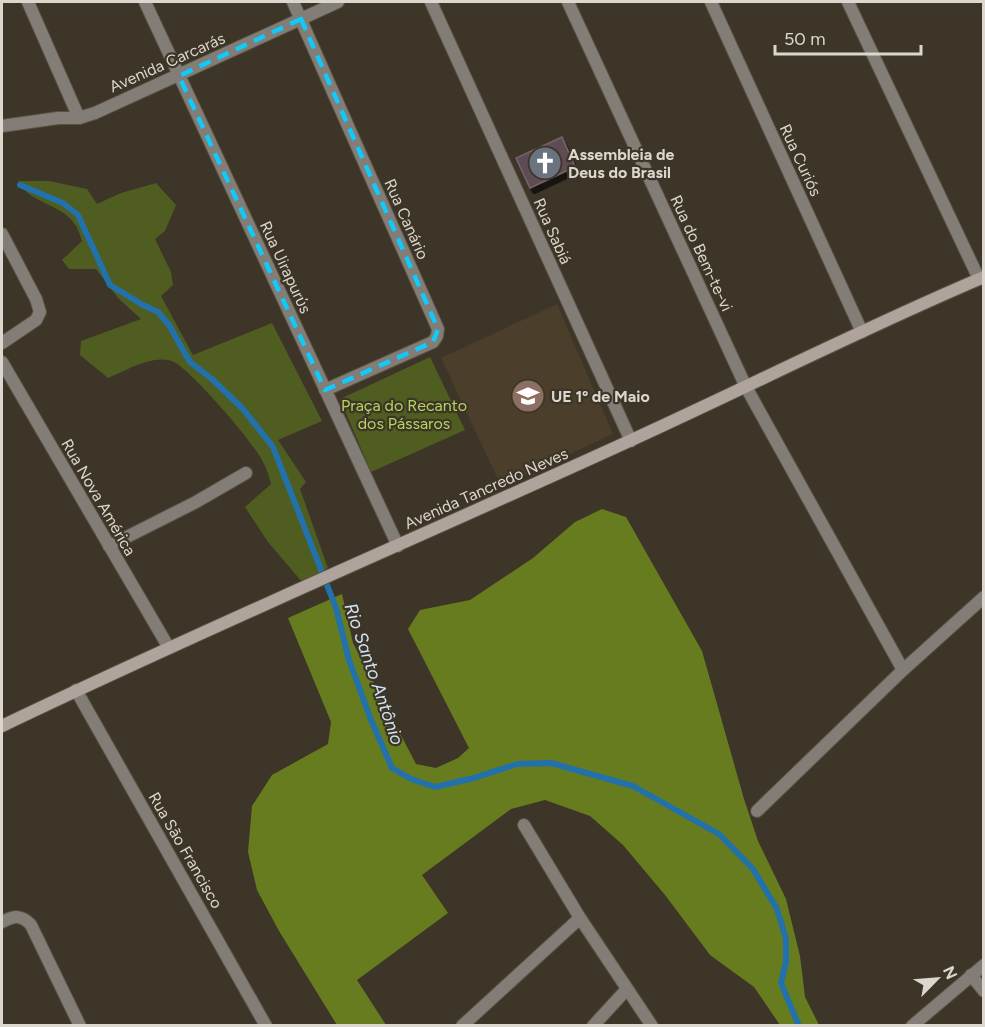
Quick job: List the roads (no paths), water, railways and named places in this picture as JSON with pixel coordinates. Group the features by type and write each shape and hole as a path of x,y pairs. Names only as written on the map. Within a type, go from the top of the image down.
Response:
{"street":[{"path":"28,2 79,118"},
{"name":"Rua Uirapurύs","path":"145,2 398,546"},
{"name":"Rua Canário","path":"293,2 438,329 437,336 432,342 326,390"},
{"name":"Avenida Carcarás","path":"2,126 58,118 79,118 95,113 338,2"},
{"name":"Rua Sabiá","path":"431,2 630,441"},
{"name":"Rua do Bem-te-vi","path":"568,2 746,387 903,670"},
{"name":"Rua Curiós","path":"711,2 862,332"},
{"path":"849,2 981,278"},
{"path":"2,234 36,299 40,312 36,320 2,343"},
{"name":"Avenida Tancredo Neves","path":"2,726 76,690 630,441 981,278"},
{"name":"Rua Nova América","path":"2,362 169,648"},
{"path":"109,546 221,489 246,473"},
{"path":"758,811 903,670 984,597"},
{"name":"Rua São Francisco","path":"76,690 266,1026"},
{"path":"524,825 580,918 652,1026"},
{"path":"2,922 23,917 31,925 80,1026"},
{"path":"462,1026 580,918"},
{"path":"912,1026 984,965"},
{"path":"971,975 984,991"},
{"path":"593,1026 627,989"}],"waterway":[{"name":"Rio Santo Antônio","path":"20,185 63,203 78,215 110,285 158,312 169,325 190,362 212,379 243,409 273,447 336,608 349,660 392,768 411,779 435,787 474,778 517,764 551,763 633,786 719,834 753,869 777,909 786,939 786,962 781,983 799,1026"}],"place":[{"name":"Assembleia de Deus do Brasil","path":"545,163"},
{"name":"UE 1º de Maio","path":"528,396"}],"park label":[{"name":"Praça do Recanto dos Pássaros","path":"404,414"}]}
